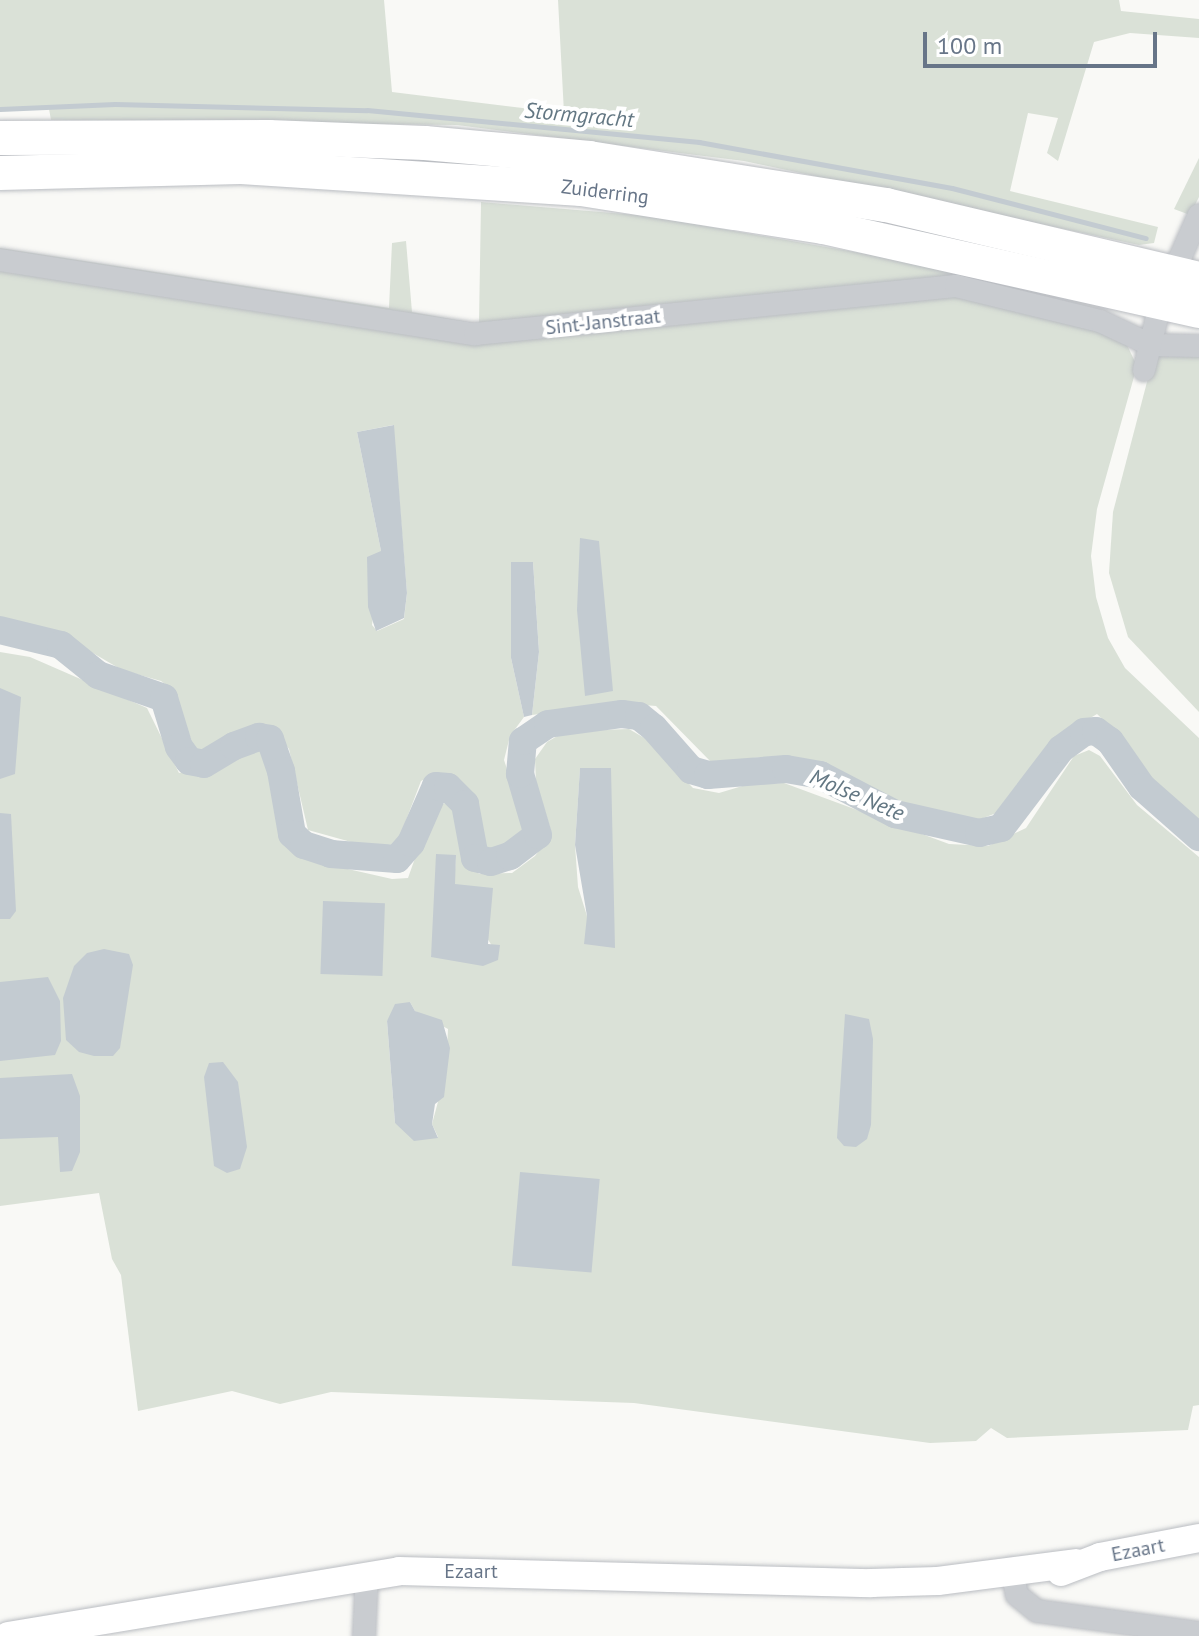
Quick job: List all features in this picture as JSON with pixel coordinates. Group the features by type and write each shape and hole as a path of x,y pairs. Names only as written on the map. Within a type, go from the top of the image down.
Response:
{"highway":[{"name":"Zuiderring","path":"0,138 269,137 425,143 589,158 886,205 1177,284 1199,311"},
{"name":"Zuiderring","path":"0,173 241,167 581,189 1177,284"}],"main road":[{"name":"Ezaart","path":"8,1636 367,1574 483,1571 938,1581 963,1587 1014,1575 1055,1575 1076,1563 1199,1538"}],"street":[{"path":"1144,370 1199,215"},
{"name":"Sint-Janstraat","path":"0,260 475,334 956,286 1100,321 1151,345 1199,346"},
{"path":"364,1636 367,1574"},
{"path":"1014,1575 1022,1603 1037,1611 1199,1633"}],"shaded area":[{"path":"0,0 384,0 392,92 564,113 558,0 1119,0 1121,11 1199,19 1199,38 1130,33 1094,42 1058,161 1047,153 1058,118 1028,113 1010,191 1158,227 1154,243 1139,245 744,161 457,125 51,120 49,109 0,110"},
{"path":"1199,158 1199,197 1190,215 1174,209"},
{"path":"481,202 649,216 969,272 964,296 1110,333 1127,345 1137,366 1097,509 1091,556 1096,597 1108,638 1125,668 1199,738 1199,822 1156,784 1127,742 1097,714 1060,736 999,812 978,820 899,804 818,764 761,757 712,763 656,706 619,703 532,715 539,652 533,562 511,562 511,658 524,717 510,736 504,760 525,823 524,836 496,853 488,851 481,843 475,800 448,775 434,775 421,781 397,844 369,847 308,830 289,749 271,726 245,730 207,751 196,751 169,687 161,681 122,670 62,635 0,617 0,248 389,308 392,243 406,241 412,312 479,324","holes":["393,425 407,593 404,619 377,631 372,625 381,551 357,432"]},
{"path":"1162,351 1199,351 1199,712 1128,637 1109,573 1113,512 1153,359"},
{"path":"394,425 407,593 404,618 376,631 368,607 367,557 381,551 357,432"},
{"path":"580,538 599,541 613,691 585,696 577,610"},
{"path":"511,562 533,562 539,652 532,715 524,717 511,658"},
{"path":"0,652 30,657 147,708 179,773 266,748 272,754 280,831 287,844 317,862 392,879 408,878 425,830 439,806 449,801 457,809 463,851 479,874 512,873 535,856 552,834 536,782 535,759 547,742 566,731 629,729 646,739 693,788 719,793 749,784 784,783 949,844 988,846 1026,828 1074,756 1089,750 1100,756 1137,805 1199,857 1199,1405 1193,1406 1188,1430 1007,1438 991,1428 976,1441 930,1443 634,1403 331,1392 280,1404 232,1391 138,1411 121,1275 112,1259 99,1193 0,1206","holes":["580,769 614,947 587,916 578,887 575,845","456,856 454,884 492,946 431,956","410,1002 415,1011 448,1029 446,1072 432,1124 438,1137 395,1123 387,1021"]},
{"path":"0,688 21,697 15,774 0,779"},
{"path":"580,768 611,768 615,948 584,944 587,916 575,845"},
{"path":"0,813 11,814 16,911 10,919 0,919"},
{"path":"436,854 456,855 455,884 493,888 488,944 500,945 498,960 483,966 431,957"},
{"path":"323,901 385,903 382,976 320,974"},
{"path":"104,949 129,954 133,965 120,1048 113,1056 94,1056 79,1052 66,1040 63,998 74,966 87,953"},
{"path":"48,977 60,1001 61,1041 55,1055 0,1061 0,982"},
{"path":"410,1002 415,1011 442,1020 450,1048 444,1097 435,1104 432,1124 438,1138 414,1141 395,1123 387,1021 395,1004"},
{"path":"845,1014 869,1019 873,1039 871,1125 867,1139 856,1147 844,1146 837,1138"},
{"path":"223,1062 238,1082 247,1147 240,1169 227,1173 214,1166 204,1077 209,1063"},
{"path":"72,1074 80,1096 80,1152 72,1171 60,1172 58,1137 0,1139 0,1078"},
{"path":"520,1172 600,1179 592,1273 512,1266"}],"waterway":[{"name":"Stormgracht","path":"0,109 115,104 367,110 699,142 952,188 1146,238"},
{"name":"Molse Nete","path":"0,630 61,645 98,675 164,698 179,747 189,761 204,764 234,746 259,737 270,739 281,771 292,834 304,845 331,854 397,859 411,843 436,786 448,787 465,804 475,858 491,862 510,856 538,835 520,774 523,741 548,724 622,714 639,716 654,728 691,770 708,775 786,769 820,775 895,814 979,833 1001,828 1061,749 1084,732 1096,731 1110,741 1142,787 1199,837"}]}
